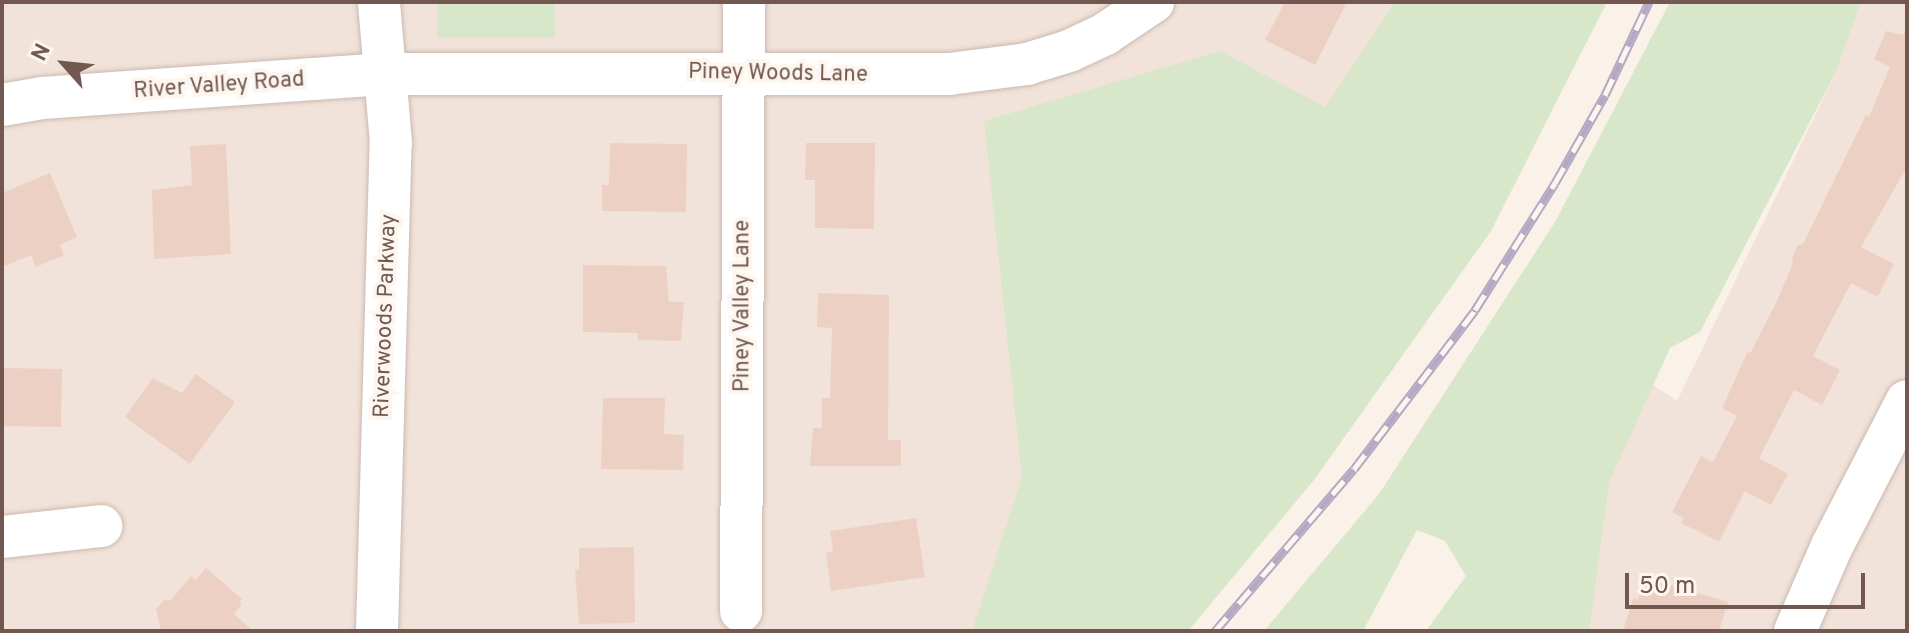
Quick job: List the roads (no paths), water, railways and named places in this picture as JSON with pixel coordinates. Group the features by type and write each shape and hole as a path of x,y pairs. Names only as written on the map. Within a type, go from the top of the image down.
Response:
{"street":[{"name":"Riverwoods Parkway","path":"377,631 389,232 388,74 379,2"},
{"name":"Piney Valley Lane","path":"741,611 744,2"},
{"name":"Piney Woods Lane","path":"388,74 744,73 835,77 949,74 1027,64 1105,34 1153,2"},
{"name":"River Valley Road","path":"2,105 42,98 388,74"},
{"path":"1795,631 1832,546 1907,401"},
{"path":"2,537 101,526"}],"railway":[{"path":"1215,631 1354,469 1475,310 1555,183 1605,95 1649,2"}]}
